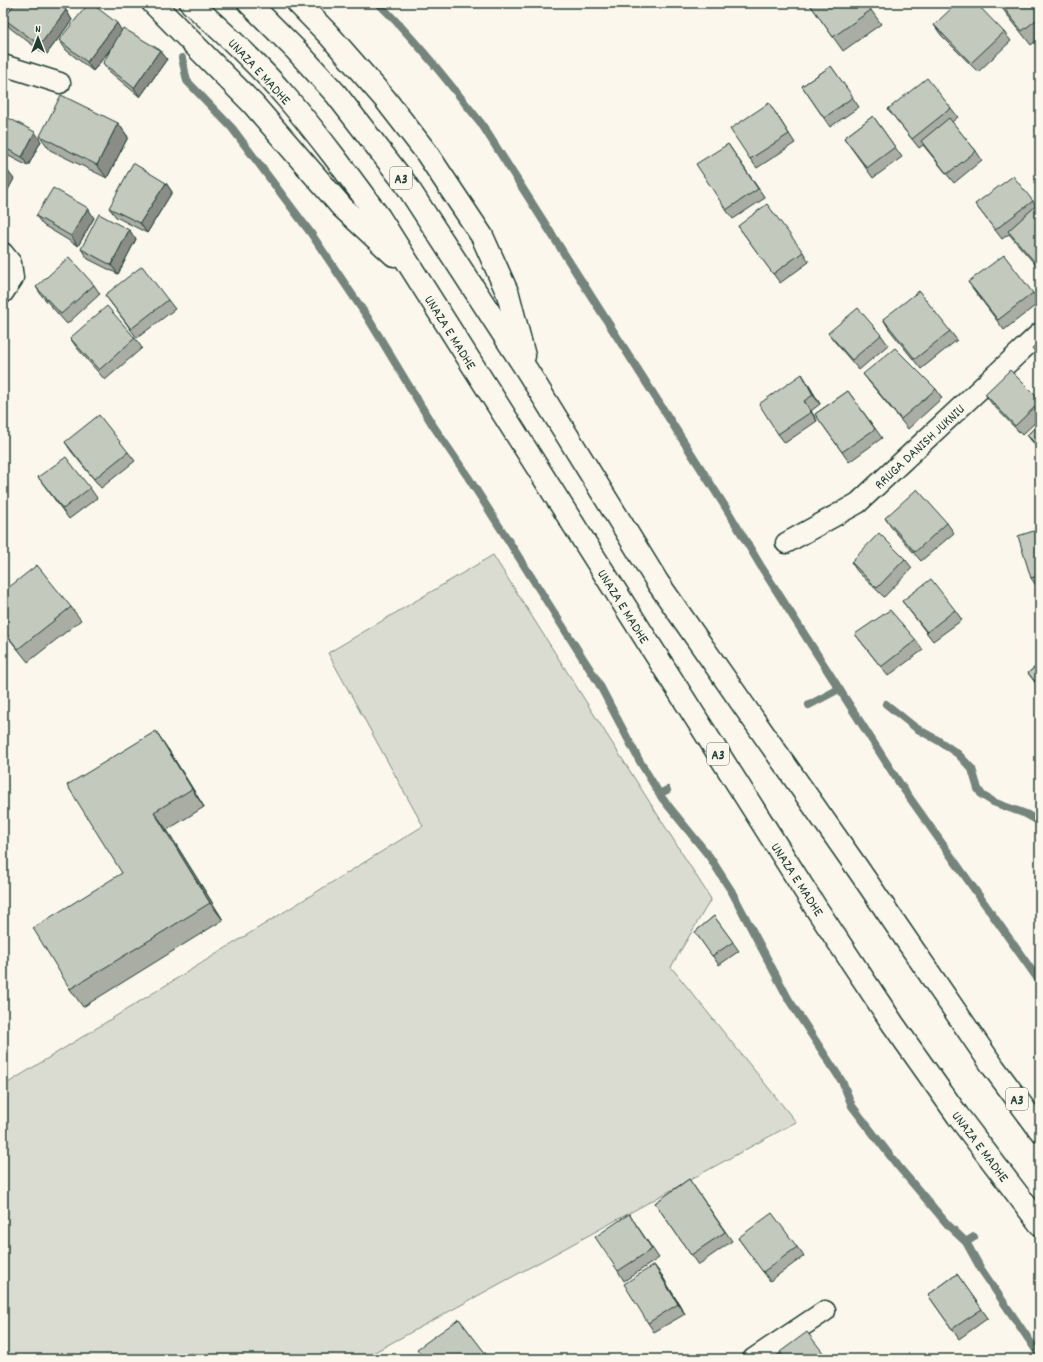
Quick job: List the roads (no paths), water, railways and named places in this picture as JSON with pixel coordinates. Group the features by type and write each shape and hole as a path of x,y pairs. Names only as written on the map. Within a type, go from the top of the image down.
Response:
{"highway":[{"path":"153,3 253,104 342,207 414,273"},
{"name":"UNAZA E MADHE","path":"192,3 231,39 286,96 346,170 379,217 816,908 893,1024 958,1116 1040,1224"},
{"name":"A3","path":"249,3 297,51 336,94 405,183 528,372 658,583 858,869 966,1028 1040,1130"},
{"path":"298,3 329,35 385,99 426,152 482,236 508,294 528,372"}],"street":[{"path":"3,65 60,83"},
{"path":"3,253 11,263 13,278 3,292"},
{"name":"RRUGA DANISH JUKNIU","path":"786,543 858,503 1040,333"},
{"path":"753,1359 825,1311"}],"waterway":[{"path":"378,3 419,46 481,123 900,784 1040,982"},
{"path":"182,58 187,81 232,128 310,232 368,318 432,424 468,477 598,682 639,760 662,798 709,856 732,892 789,1000 843,1083 852,1106 898,1166 948,1225 966,1242 981,1269 1040,1356"},
{"path":"809,705 839,689"},
{"path":"886,704 916,728 958,754 972,769 978,789 982,795 993,802 1026,814 1040,822"},
{"path":"659,794 667,790"},
{"path":"966,1242 974,1237"}]}
